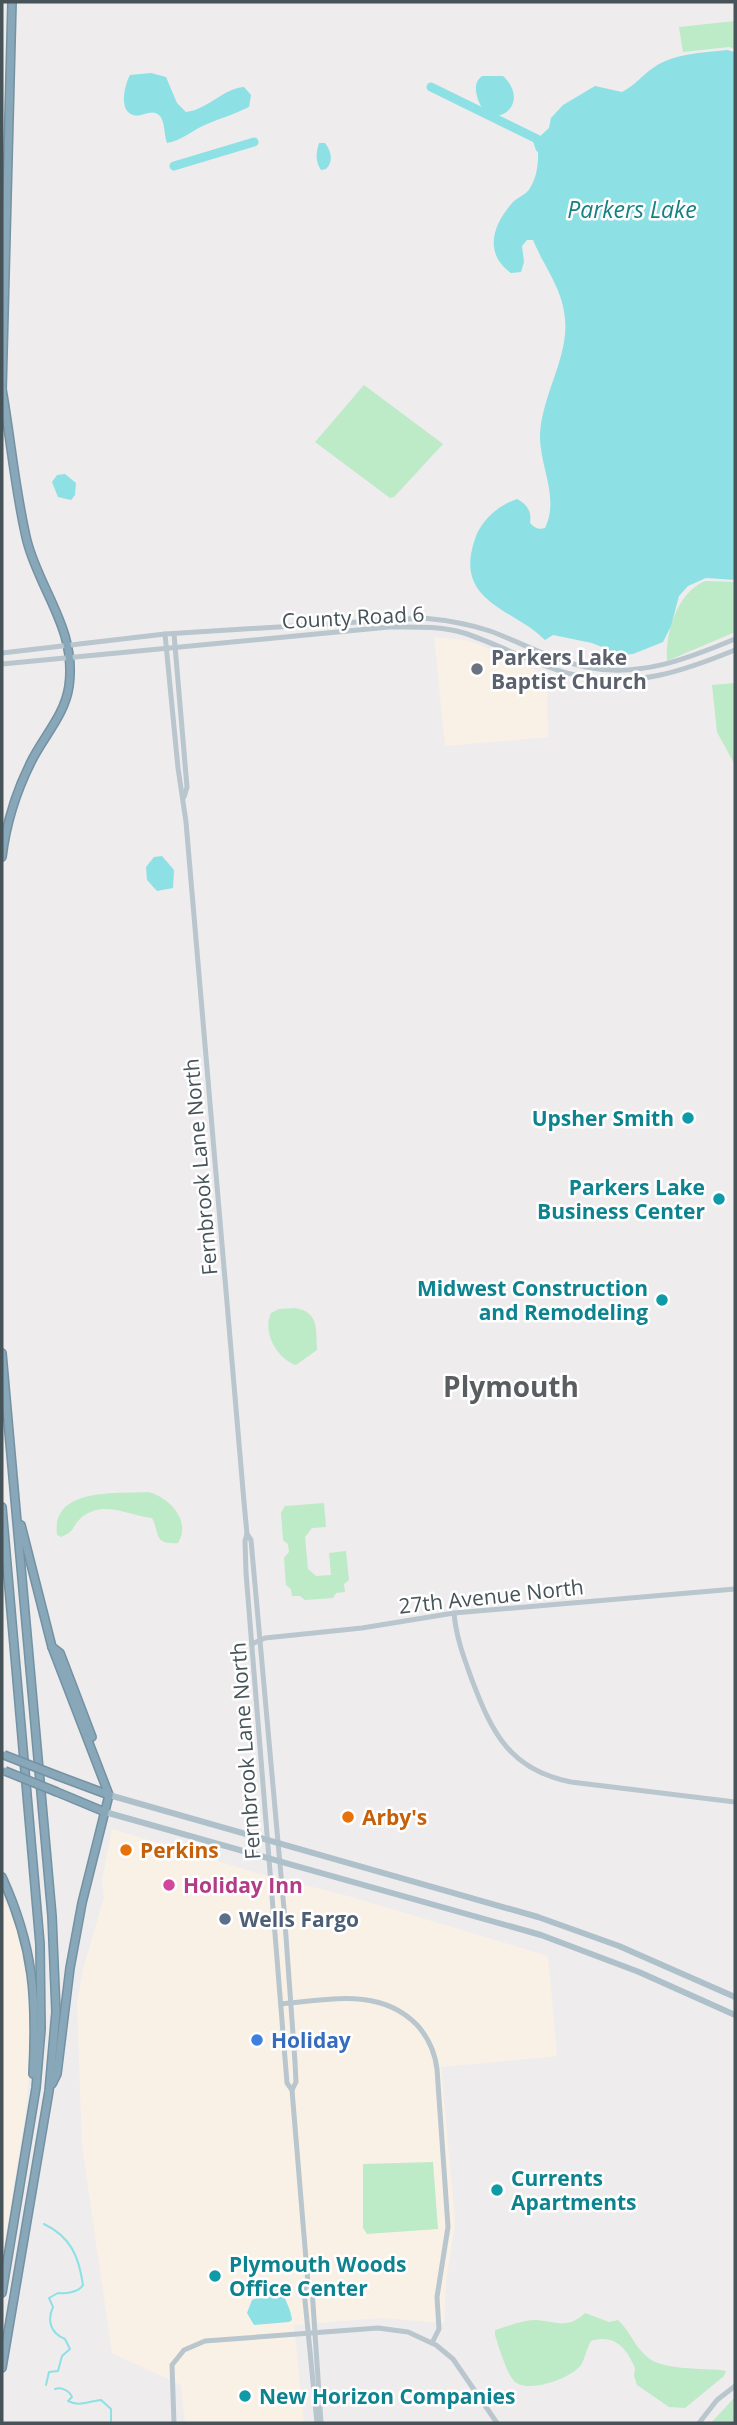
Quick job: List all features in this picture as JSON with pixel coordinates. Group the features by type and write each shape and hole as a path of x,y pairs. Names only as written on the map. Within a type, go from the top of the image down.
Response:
{"highway":[{"path":"2,402 12,2"},
{"path":"2,389 12,464 28,544 58,613 69,646 70,658 67,697 32,760 13,803 2,858"},
{"path":"2,1353 53,1940 56,2012 49,2091 2,2368"},
{"path":"14,1487 25,1545 52,1647 109,1795 82,1903 70,1968 57,2074 49,2091"},
{"path":"2,1507 40,1944 41,2029 29,2143 2,2293"},
{"path":"3,1754 109,1795"},
{"path":"3,1770 105,1812"},
{"path":"2,1877 21,1926 32,1968 35,2008 29,2143"},
{"path":"2,1889 21,1926"}],"main road":[{"path":"109,1795 492,1902 570,1927 735,1997"},
{"path":"105,1812 541,1935 639,1972 735,2015"}],"street":[{"name":"County Road 6","path":"2,653 165,634 423,618 489,631 577,664 622,670 663,666 688,659 735,639"},
{"name":"County Road 6","path":"2,664 389,627 439,628 462,632 582,677 617,680 671,674 735,650"},
{"name":"Fernbrook Lane North","path":"165,634 178,768 184,797 247,1534 245,1541 252,1644 287,2083 292,2090 308,2284 312,2289 316,2333 319,2423"},
{"name":"Fernbrook Lane North","path":"174,634 187,787 184,797"},
{"name":"Fernbrook Lane North","path":"247,1534 251,1540 292,2003 296,2082 292,2090"},
{"name":"27th Avenue North","path":"252,1644 260,1640 362,1628 454,1613 735,1589"},
{"path":"454,1613 457,1640 485,1714 499,1740 519,1760 560,1780 735,1802"},
{"path":"281,2004 351,1998 380,2001 411,2019 422,2030 433,2050 437,2069 448,2227 437,2297 439,2329 432,2343"},
{"name":"Fernbrook Lane North","path":"308,2284 304,2290 307,2333 319,2423"},
{"path":"174,2423 172,2365 184,2350 205,2341 391,2329 416,2335 432,2343 458,2365 497,2423"},
{"path":"699,2423 717,2400 735,2386"}],"shaded area":[{"path":"434,637 465,640 480,645 547,675 548,737 445,746"},
{"path":"112,1829 548,1956 557,2056 441,2067 455,2223 446,2282 444,2323 381,2318 294,2325 304,2423 185,2423 181,2385 112,2353 82,2145 77,2002 83,1969 104,1898 102,1881"},
{"path":"2,1895 18,1929 25,1954 31,1992 31,2049 25,2117 2,2259"}],"green space":[{"path":"735,21 735,49 729,47 683,52 679,27"},
{"path":"364,385 443,444 394,497 390,498 315,442"},
{"path":"705,581 735,582 735,632 667,661 668,638 680,604 687,594"},
{"path":"735,683 735,765 717,732 712,685"},
{"path":"295,1308 308,1313 315,1323 317,1350 296,1365 277,1351 268,1328 271,1313 279,1309"},
{"path":"148,1492 164,1499 176,1511 182,1526 178,1543 161,1540 152,1518 107,1509 89,1512 69,1533 61,1537 57,1535 58,1519 64,1508 75,1501 104,1494"},
{"path":"324,1503 326,1527 312,1528 305,1537 308,1569 316,1576 331,1575 329,1553 346,1551 349,1580 344,1584 345,1592 336,1593 333,1598 305,1600 300,1596 292,1596 291,1589 286,1585 284,1558 289,1552 288,1544 283,1540 281,1513 285,1506"},
{"path":"433,2162 438,2229 367,2234 363,2228 363,2164"},
{"path":"585,2313 609,2322 618,2320 641,2351 652,2360 672,2366 726,2371 724,2376 685,2408 669,2407 637,2385 635,2368 623,2348 613,2341 599,2339 591,2341 582,2364 567,2376 528,2386 514,2381 503,2359 495,2330 530,2320 567,2323"},
{"path":"735,2397 735,2423 711,2423"}],"water":[{"name":"Parkers Lake","path":"727,50 735,52 735,580 706,578 688,586 679,596 671,626 663,642 633,654 611,653 592,643 553,635 545,640 490,601 479,590 472,577 470,560 475,539 486,520 497,509 517,499 528,509 530,523 540,529 545,528 549,516 550,493 540,434 545,405 565,333 561,298 533,240 527,240 522,246 524,262 521,272 511,273 497,257 494,248 496,229 513,202 533,183 538,164 537,139 549,128 551,118 563,105 595,86 622,92 653,68 670,59"},
{"path":"151,73 166,77 177,103 186,112 202,107 229,91 244,87 251,95 249,107 167,143 163,122 157,113 133,115 128,112 124,103 130,75"},
{"path":"482,76 503,76 511,87 514,98 506,113 498,116 482,108 476,87"},
{"path":"319,143 325,143 331,156 326,169 321,170 317,157"},
{"path":"65,474 76,483 75,495 71,500 58,497 52,482 57,475"},
{"path":"162,856 174,870 173,888 157,891 147,880 146,867 154,857"},
{"path":"276,2289 283,2290 292,2320 254,2325 247,2313 252,2300"}],"waterway":[{"path":"431,87 537,139 540,148"},
{"path":"174,166 254,142"},
{"path":"44,2224 61,2235 72,2249 83,2285 75,2291 58,2293 49,2298 53,2307 51,2326 65,2339 70,2349 62,2356 58,2371 49,2372 46,2385"},
{"path":"55,2389 67,2391 72,2397 68,2401 72,2403 101,2400 111,2409 111,2423"}],"place":[{"name":"Parkers Lake Baptist Church","path":"477,669"},
{"name":"Upsher Smith","path":"688,1118"},
{"name":"Parkers Lake Business Center","path":"719,1199"},
{"name":"Midwest Construction and Remodeling","path":"662,1300"},
{"name":"Arby's","path":"348,1817"},
{"name":"Perkins","path":"126,1850"},
{"name":"Holiday Inn","path":"169,1885"},
{"name":"Wells Fargo","path":"225,1919"},
{"name":"Holiday","path":"257,2040"},
{"name":"Currents Apartments","path":"497,2190"},
{"name":"Plymouth Woods Office Center","path":"215,2276"},
{"name":"New Horizon Companies","path":"245,2396"}],"district":[{"name":"Plymouth","path":"511,1386"}]}
